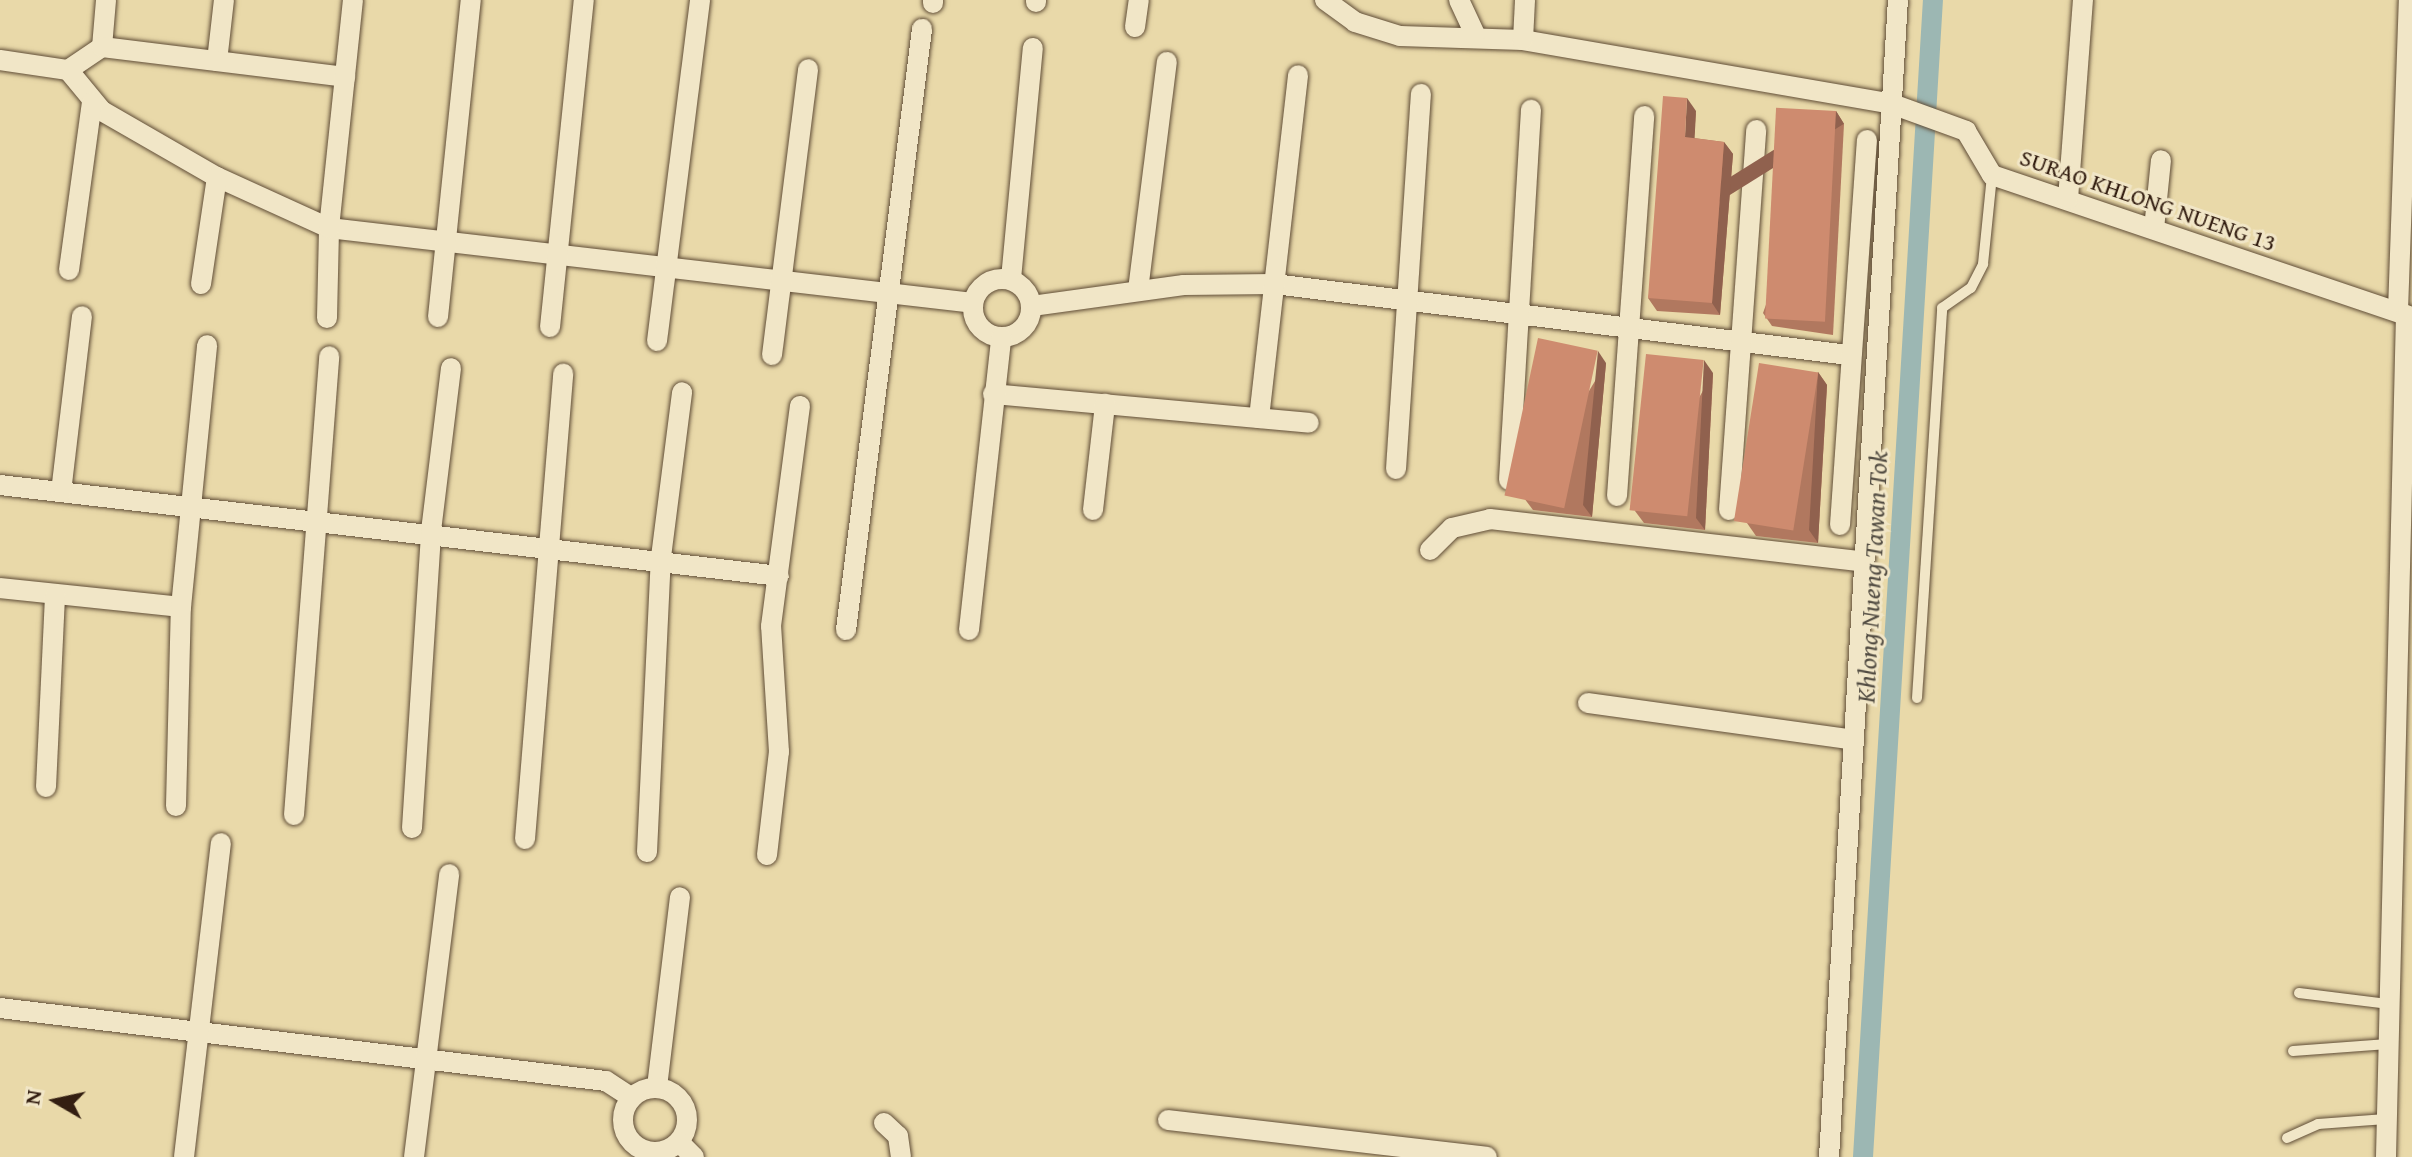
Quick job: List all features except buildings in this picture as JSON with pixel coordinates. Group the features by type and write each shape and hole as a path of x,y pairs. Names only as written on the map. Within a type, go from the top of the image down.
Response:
{"street":[{"path":"102,47 106,0"},
{"path":"217,61 224,0"},
{"path":"327,318 329,228 353,0"},
{"path":"438,317 471,0"},
{"path":"550,327 584,0"},
{"path":"657,341 700,0"},
{"path":"1135,27 1139,0"},
{"name":"SURAO KHLONG NUENG 13","path":"1325,0 1355,22 1400,36 1475,35 1523,40 1896,106 1939,119 1978,141 1992,175 2405,315"},
{"path":"1459,0 1475,35"},
{"path":"1523,40 1525,0"},
{"path":"1829,1157 1861,561 1896,106 1898,0"},
{"path":"2068,199 2083,0"},
{"path":"2386,1157 2409,0"},
{"path":"846,630 922,29"},
{"path":"0,60 68,70 102,47 345,77"},
{"path":"1011,279 1033,48"},
{"path":"1138,290 1167,62"},
{"path":"772,355 808,69"},
{"path":"68,70 92,103 217,177 329,228 973,303"},
{"path":"1259,418 1298,75"},
{"path":"1396,469 1421,94"},
{"path":"69,270 92,103"},
{"path":"1509,480 1531,110"},
{"path":"1617,496 1644,116"},
{"path":"1729,510 1756,130"},
{"path":"1840,525 1849,355 1867,140"},
{"path":"2154,229 2161,160"},
{"path":"201,284 217,177"},
{"path":"1011,279 1026,289 1032,306 1024,329 1001,338 979,327 973,303 986,282 1011,279"},
{"path":"1032,306 1138,290 1274,284 1849,355"},
{"path":"61,492 82,316"},
{"path":"969,630 1001,338"},
{"path":"176,806 181,607 207,345"},
{"path":"294,815 313,519 329,356"},
{"path":"412,828 431,531 451,368"},
{"path":"525,839 546,544 563,374"},
{"path":"647,852 661,557 682,392"},
{"path":"993,394 1309,423"},
{"path":"1093,510 1105,404"},
{"path":"767,855 779,752 770,650 800,406"},
{"path":"0,485 661,557 779,576"},
{"path":"1430,550 1452,528 1490,519 1861,561"},
{"path":"0,588 181,607"},
{"path":"46,787 55,595"},
{"path":"1588,703 1853,740"},
{"path":"184,1157 221,843"},
{"path":"414,1157 449,874"},
{"path":"657,1087 680,897"},
{"path":"0,1008 606,1081 631,1097"},
{"path":"631,1097 657,1087 671,1091 687,1115 679,1142"},
{"path":"631,1097 624,1130 648,1155 679,1142"},
{"path":"1168,1120 1487,1157"},
{"path":"884,1123 898,1136 901,1157"},
{"path":"679,1142 694,1157"}],"lane":[{"path":"1917,698 1942,308 1976,281 1992,175"},
{"path":"2299,993 2389,1004"},
{"path":"2293,1051 2388,1044"},
{"path":"2287,1138 2318,1124 2386,1119"}],"waterway":[{"name":"Khlong Nueng Tawan Tok","path":"1863,1157 1933,0"}]}
